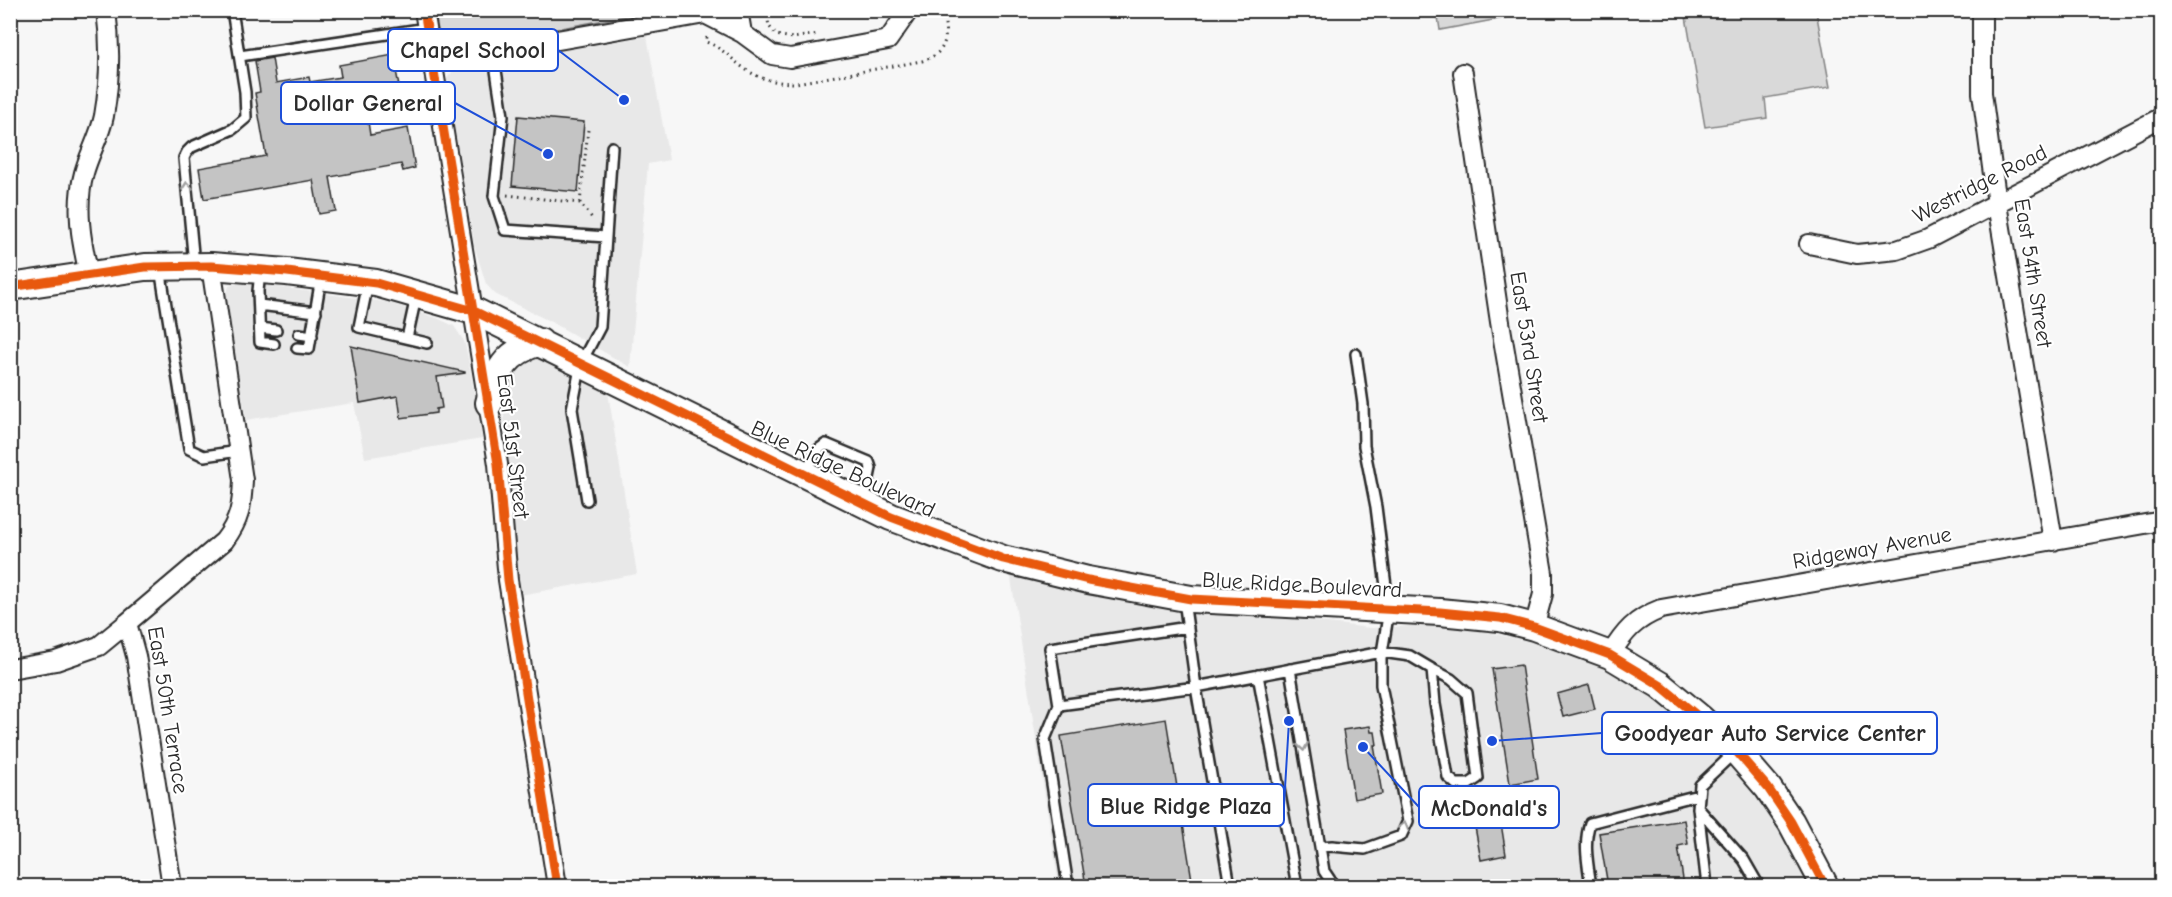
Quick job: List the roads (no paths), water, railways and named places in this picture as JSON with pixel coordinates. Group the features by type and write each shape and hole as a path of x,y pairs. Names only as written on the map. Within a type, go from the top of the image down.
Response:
{"street":[{"path":"89,274 81,242 80,196 84,174 103,119 110,63 106,10"},
{"path":"738,10 742,33"},
{"path":"433,62 705,14 742,33 772,55 790,57 888,40 909,10"},
{"name":"East 54th Street","path":"1982,10 1982,93 1996,204 2053,541"},
{"name":"East 51st Street","path":"426,19 489,403 498,464 508,580 557,886"},
{"name":"East 53rd Street","path":"1463,73 1500,322 1543,573 1543,594 1534,627"},
{"name":"Westridge Road","path":"1809,244 1857,254 1897,250 1928,239 2162,117"},
{"name":"Blue Ridge Boulevard","path":"10,287 89,274 160,267 203,266 260,270 369,283 474,311 891,517 1003,559 1088,580 1184,597 1440,612 1500,618 1534,627 1610,656 1660,686 1736,751 1768,788 1791,822 1825,886"},
{"name":"East 50th Terrace","path":"172,886 136,656 127,623 224,542 233,530 242,508 243,480 239,451 203,266"},
{"path":"489,403 502,366 516,352 540,342"},
{"name":"Ridgeway Avenue","path":"1610,656 1622,637 1643,616 1661,609 2162,521"},
{"path":"10,669 56,661 99,646 127,623"}],"lane":[{"path":"203,266 184,158 192,147 233,129 246,118 240,56 232,10"},
{"path":"240,56 426,19"},
{"path":"494,51 503,116 494,196 505,230 606,237"},
{"path":"587,500 572,409 581,363 600,327 612,147"},
{"path":"160,267 189,449 204,456 239,451"},
{"path":"260,270 260,342 274,344"},
{"path":"297,348 309,349 321,277"},
{"path":"369,283 359,327 427,343"},
{"path":"407,338 417,295"},
{"path":"259,305 316,312"},
{"path":"260,328 276,330"},
{"path":"299,334 312,336"},
{"path":"1320,848 1332,846 1365,849 1401,836 1408,821 1381,685 1382,652 1389,610 1378,518 1364,446 1363,404 1356,354"},
{"path":"803,473 819,449 826,444 868,462 870,468 864,504"},
{"path":"1184,597 1196,687 1230,886"},
{"path":"1068,886 1045,739 1059,705 1050,648 1188,627"},
{"path":"1059,705 1196,687 1382,652 1410,656 1451,679 1467,693 1478,778 1469,784 1456,784 1448,777 1435,704 1432,669"},
{"path":"1290,669 1324,871 1334,886"},
{"path":"1258,675 1298,886"},
{"path":"1707,886 1698,808 1700,785 1736,751"},
{"path":"1591,886 1587,859 1587,832 1590,823 1698,795"},
{"path":"1698,808 1744,860 1759,886"}],"place":[{"name":"Chapel School","path":"624,100"},
{"name":"Dollar General","path":"548,154"},
{"name":"Blue Ridge Plaza","path":"1289,721"},
{"name":"Goodyear Auto Service Center","path":"1492,741"},
{"name":"McDonald's","path":"1363,747"}]}
